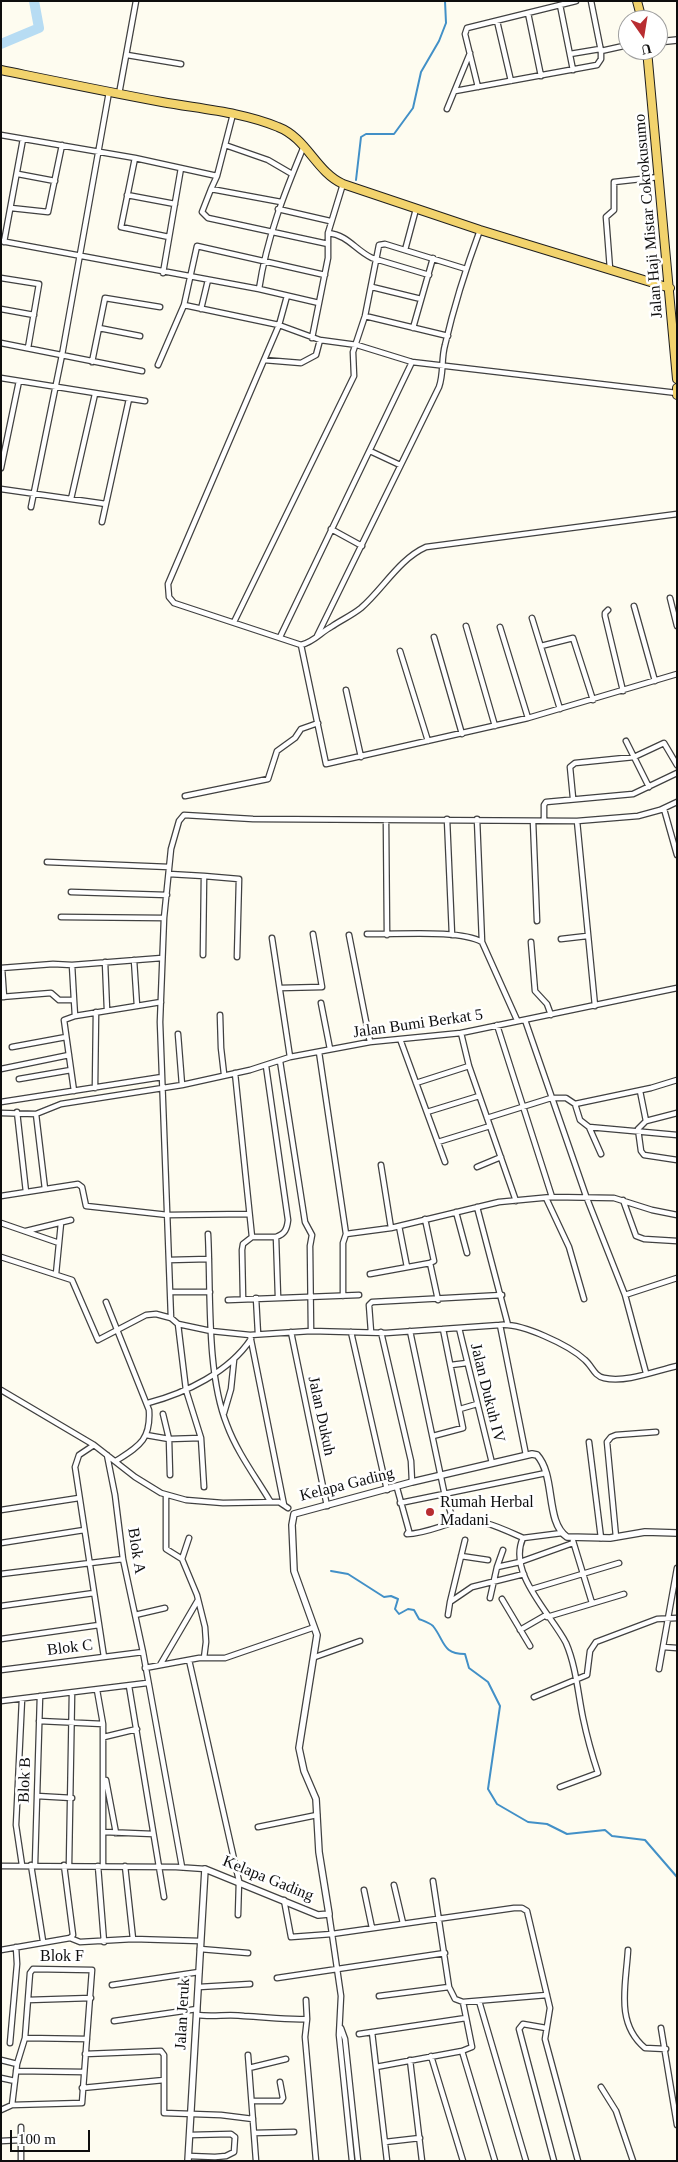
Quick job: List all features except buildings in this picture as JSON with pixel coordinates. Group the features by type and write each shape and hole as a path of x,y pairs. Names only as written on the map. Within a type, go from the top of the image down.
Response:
{"main road":[{"name":"Jalan Haji Mistar Cokrokusumo","path":"649,60 677,379"},
{"path":"1,70 119,94 233,114 278,126 294,136 330,177 343,184 416,210 670,288"},
{"path":"677,388 677,394"}],"street":[{"path":"119,94 136,1"},
{"path":"478,87 465,31 471,26 576,1"},
{"path":"455,91 597,65 602,59 591,1"},
{"path":"560,5 573,70"},
{"path":"528,13 541,76"},
{"path":"497,21 511,81"},
{"path":"570,54 618,47"},
{"path":"447,109 470,52"},
{"path":"127,55 181,64"},
{"path":"31,507 56,387 109,92"},
{"path":"233,114 217,176 203,206 203,215 328,244"},
{"path":"1,135 135,158 217,176"},
{"path":"23,138 18,174 2,242 80,255 163,273 192,276 319,303"},
{"path":"225,145 268,160 292,174"},
{"path":"11,208 47,213 50,210 62,146"},
{"path":"259,289 264,260 278,209 304,146"},
{"path":"135,158 121,227 169,237"},
{"path":"163,273 181,168"},
{"path":"18,174 55,181"},
{"path":"610,269 606,217 614,210 613,185 616,181 660,177"},
{"path":"312,338 325,275 330,221 343,184"},
{"path":"211,189 281,202"},
{"path":"127,195 174,204"},
{"path":"278,209 330,221"},
{"path":"405,250 416,210"},
{"path":"316,639 439,387 448,336 466,269 480,230"},
{"path":"328,233 344,237 364,254 428,275"},
{"path":"234,622 354,376 355,369 352,360 372,287 377,249 382,243 466,269"},
{"path":"158,365 184,305 192,276 197,246 325,275"},
{"path":"414,328 433,258"},
{"path":"1,278 39,284 28,348"},
{"path":"201,309 208,280"},
{"path":"372,287 421,299"},
{"path":"287,296 279,325 168,584 169,597 174,603 301,645 316,639 329,628 362,608 408,558 426,547 677,514"},
{"path":"92,362 104,300 107,297 160,307"},
{"path":"184,305 279,325 312,338 357,345 412,362 677,394"},
{"path":"1,309 34,315"},
{"path":"365,316 448,336"},
{"path":"99,328 140,336"},
{"path":"264,360 301,363 316,355 320,340"},
{"path":"1,343 142,371"},
{"path":"280,637 412,362"},
{"path":"1,378 144,401"},
{"path":"1,468 19,381"},
{"path":"71,499 95,394"},
{"path":"102,522 129,399"},
{"path":"370,451 400,465"},
{"path":"1,489 106,504"},
{"path":"331,529 362,546"},
{"path":"670,598 677,626"},
{"path":"634,606 655,681"},
{"path":"608,610 605,616 623,690"},
{"path":"532,618 560,709"},
{"path":"466,626 494,726"},
{"path":"500,627 528,718"},
{"path":"434,637 462,734"},
{"path":"541,646 573,638 592,700"},
{"path":"301,645 326,764 528,718 677,674"},
{"path":"400,651 428,742"},
{"path":"346,690 361,757"},
{"path":"184,796 268,779 277,751 295,738 301,730 318,723"},
{"path":"626,741 649,787"},
{"path":"573,798 572,764 634,758 664,743 676,761"},
{"path":"544,821 544,803 573,798 633,794 677,774"},
{"path":"171,1318 161,1002 166,895 174,837 179,821 184,816 577,821 638,816 677,802"},
{"path":"664,808 677,856"},
{"path":"447,819 452,935"},
{"path":"477,819 482,942 517,1020"},
{"path":"386,820 387,935"},
{"path":"533,821 537,921"},
{"path":"577,821 595,1006"},
{"path":"47,862 169,867"},
{"path":"169,874 239,879 237,957"},
{"path":"203,955 204,876"},
{"path":"71,892 166,895"},
{"path":"61,917 164,918"},
{"path":"280,988 322,987 313,934"},
{"path":"367,934 452,935 472,937 482,942"},
{"path":"349,935 370,1042"},
{"path":"561,939 587,936"},
{"path":"272,938 290,1057"},
{"path":"530,942 535,991 547,1004 551,1015"},
{"path":"74,1000 59,1000 52,993 47,992 3,997 2,968 162,958"},
{"path":"134,960 137,1006"},
{"path":"105,962 107,1010"},
{"path":"72,965 75,1016"},
{"name":"Jalan Bumi Berkat 5","path":"36,1114 61,1104 163,1086 182,1085 266,1066 290,1057 330,1049 370,1042 461,1033 677,988"},
{"path":"74,1091 64,1020 96,1012 161,1002"},
{"path":"321,1003 330,1049"},
{"path":"95,1088 96,1012"},
{"path":"220,1015 224,1074"},
{"path":"524,1020 586,1196 625,1295 646,1373"},
{"path":"497,1025 521,1106 552,1197"},
{"path":"461,1033 469,1066 516,1200"},
{"path":"178,1034 182,1085"},
{"path":"12,1047 66,1037"},
{"path":"400,1040 445,1162"},
{"path":"319,1052 346,1234 343,1242 343,1296"},
{"path":"1,1069 69,1055"},
{"path":"280,1061 305,1222 312,1235 310,1246 311,1331"},
{"path":"243,1298 243,1244 252,1237 276,1237 282,1235 287,1229 288,1220 266,1066"},
{"path":"416,1083 469,1066"},
{"path":"19,1079 71,1070"},
{"path":"235,1073 252,1237"},
{"path":"1,1102 162,1077"},
{"path":"574,1104 640,1091 677,1080"},
{"path":"640,1091 646,1121"},
{"path":"427,1112 479,1096"},
{"path":"487,1118 551,1098 566,1098 574,1104 580,1120 588,1126 601,1154"},
{"path":"17,1112 26,1192"},
{"path":"1,1113 36,1114 45,1190"},
{"path":"677,1113 646,1121 639,1126 638,1132 641,1151 644,1155 677,1160"},
{"path":"438,1142 490,1126"},
{"path":"588,1126 677,1135"},
{"path":"477,1167 501,1157"},
{"path":"381,1165 391,1228"},
{"path":"1,1196 80,1185 86,1206 168,1215 249,1214"},
{"path":"346,1234 391,1228 477,1207 516,1200 552,1197 586,1196 623,1200 652,1210 677,1215"},
{"path":"546,1198 569,1247 584,1299"},
{"path":"623,1200 636,1236 644,1239 677,1241"},
{"path":"477,1207 502,1295 508,1325"},
{"path":"456,1212 467,1253"},
{"path":"370,1274 430,1263 434,1260 425,1219"},
{"path":"26,1231 71,1220"},
{"path":"56,1274 62,1222"},
{"path":"1,1223 59,1243"},
{"path":"399,1226 406,1267"},
{"path":"208,1234 211,1331 215,1373 224,1414 237,1448 270,1501"},
{"path":"276,1237 278,1297"},
{"path":"1,1257 72,1280 98,1340 146,1315 156,1314 171,1318 178,1324 251,1337"},
{"path":"169,1260 209,1259"},
{"path":"430,1263 438,1300"},
{"path":"625,1295 677,1278"},
{"path":"170,1292 210,1292"},
{"path":"228,1300 359,1295"},
{"path":"371,1332 369,1305 372,1302 438,1300 502,1295"},
{"path":"256,1298 258,1334"},
{"path":"106,1302 148,1403 150,1418 146,1435 140,1445 116,1461"},
{"path":"178,1324 186,1390 201,1438 204,1487"},
{"path":"500,1325 526,1455 537,1455 546,1472 557,1525 562,1533 573,1540 592,1603"},
{"path":"148,1403 186,1390 215,1373 234,1360 251,1337 258,1334 311,1331 410,1331 508,1325 523,1328 570,1350 586,1360 596,1375 603,1378 625,1378 677,1366"},
{"name":"Jalan Dukuh IV","path":"459,1328 492,1463"},
{"path":"433,1436 463,1428 443,1329"},
{"path":"410,1331 442,1477 444,1496 454,1522"},
{"name":"Jalan Dukuh","path":"291,1332 327,1506"},
{"path":"350,1332 387,1490"},
{"path":"381,1332 411,1461 412,1482"},
{"path":"1,1390 39,1415 94,1445 135,1477 166,1495 186,1500 223,1503 270,1501 286,1506 251,1337"},
{"path":"224,1414 231,1389 234,1360"},
{"path":"450,1365 467,1363"},
{"path":"460,1409 477,1404"},
{"path":"163,1414 169,1439 170,1475"},
{"path":"616,1537 607,1442 616,1435 656,1432"},
{"path":"146,1435 169,1439 201,1438"},
{"path":"589,1442 601,1538"},
{"path":"94,1445 76,1460 74,1467 104,1657"},
{"name":"Blok A","path":"107,1455 115,1495 123,1559 143,1652 147,1683 182,1867"},
{"name":"Kelapa Gading","path":"205,1869 318,1914 329,1914 319,1852 316,1799 304,1772 299,1748 315,1657 316,1627 297,1584 294,1571 292,1518 298,1512 526,1455"},
{"path":"400,1503 444,1496 546,1472"},
{"path":"397,1488 407,1523 407,1534 454,1522 476,1521 492,1525 523,1538 562,1533"},
{"path":"166,1495 166,1548 182,1559 198,1600 205,1627 204,1658"},
{"path":"1,1510 79,1498"},
{"path":"1,1542 84,1530"},
{"path":"497,1567 520,1562 573,1540 616,1537 645,1532 677,1533"},
{"path":"182,1559 189,1538"},
{"path":"523,1538 520,1544 520,1562 524,1574 547,1616 565,1642 598,1774 560,1787"},
{"path":"448,1615 465,1540"},
{"path":"490,1598 503,1550"},
{"path":"461,1556 488,1560"},
{"path":"1,1574 123,1559"},
{"path":"532,1589 620,1563"},
{"path":"659,1670 677,1568"},
{"path":"450,1602 466,1589 524,1574"},
{"path":"1,1606 94,1593"},
{"path":"520,1630 547,1616 624,1594"},
{"path":"502,1599 530,1646"},
{"path":"160,1665 198,1600"},
{"path":"135,1615 165,1608"},
{"path":"534,1697 587,1675 590,1651 596,1642 649,1621 677,1618"},
{"path":"1,1639 99,1625"},
{"path":"145,1668 204,1658 224,1658 312,1628"},
{"path":"315,1657 360,1641"},
{"path":"663,1647 677,1648"},
{"name":"Blok C","path":"1,1670 143,1652"},
{"path":"189,1660 239,1881 238,1915"},
{"path":"1,1701 147,1683"},
{"path":"128,1686 137,1729 144,1789 164,1896"},
{"path":"97,1690 104,1737 104,1832 101,1866 104,1942"},
{"path":"70,1938 75,1932 67,1865 72,1798 72,1692"},
{"name":"Blok B","path":"40,1696 33,1865 43,1941"},
{"path":"22,1699 16,1825 22,1865"},
{"path":"39,1721 103,1724"},
{"path":"104,1737 137,1729"},
{"path":"104,1769 116,1832"},
{"path":"37,1796 72,1798"},
{"path":"258,1827 317,1816"},
{"path":"104,1832 153,1834"},
{"path":"1,1866 158,1866 205,1869"},
{"path":"125,1866 133,1939"},
{"name":"Jalan Jeruk","path":"188,2158 205,1869"},
{"path":"433,1881 453,1996 463,2002 547,1995"},
{"path":"394,1885 403,1924"},
{"path":"364,1890 372,1928"},
{"path":"284,1900 291,1938 332,1934 514,1908 525,1909 528,1914 550,2012 546,2028 548,2053 578,2161"},
{"path":"329,1914 341,1996 339,2035 358,2161"},
{"path":"1,1950 43,1941 70,1938 80,1942 133,1939 200,1941"},
{"path":"10,2043 17,1964 16,1947"},
{"path":"200,1949 248,1953"},
{"path":"628,1950 625,2003 627,2025 645,2048 666,2049"},
{"path":"278,1978 337,1967 445,1953"},
{"name":"Blok F","path":"28,2000 30,1973 33,1969 90,1969 93,1973 91,1998"},
{"path":"112,1985 199,1972"},
{"path":"199,1987 250,1984"},
{"path":"379,1996 450,1987"},
{"path":"1,2110 12,2105 82,2103 91,1998 28,2000 25,2038 17,2064 12,2105"},
{"path":"306,2000 307,2019 305,2037 316,2161"},
{"path":"479,2000 526,2161"},
{"path":"376,2067 462,2051 473,2046 463,2002"},
{"path":"114,2020 197,2012 220,2017 246,2016 284,2020 307,2019"},
{"path":"359,2034 466,2018"},
{"path":"546,2028 523,2024 519,2029 554,2161"},
{"path":"662,2028 677,2125"},
{"path":"372,2032 387,2161"},
{"path":"25,2038 87,2039"},
{"path":"86,2054 161,2051 164,2055 164,2113 229,2115 253,2119"},
{"path":"462,2051 495,2161"},
{"path":"248,2056 256,2161"},
{"path":"431,2056 462,2161"},
{"path":"249,2068 286,2059"},
{"path":"1,2060 17,2064"},
{"path":"410,2060 422,2161"},
{"path":"16,2071 84,2072"},
{"path":"1,2078 15,2081"},
{"path":"82,2088 164,2080"},
{"path":"252,2101 281,2101 283,2098 280,2082"},
{"path":"601,2087 616,2111 633,2161"},
{"path":"350,2111 352,2161"},
{"path":"21,2127 21,2161"},
{"path":"254,2134 294,2132"},
{"path":"188,2158 226,2156 234,2152 235,2144 235,2136 231,2134 190,2135"},
{"path":"385,2142 420,2138"},
{"path":"1,2141 21,2140"}],"waterway":[{"path":"1,44 39,28 34,1"},
{"path":"356,180 361,137 366,134 394,134 413,108 421,72 439,41 446,23 445,1"},
{"path":"331,1571 348,1574 384,1597 391,1596 398,1599 395,1609 399,1614 408,1609 414,1610 419,1619 433,1626 448,1649 452,1652 465,1654 469,1668 488,1682 500,1706 488,1789 497,1804 528,1822 547,1824 567,1834 605,1830 612,1836 645,1840 677,1877"}],"place":[{"name":"Rumah Herbal Madani","path":"430,1512"}]}
